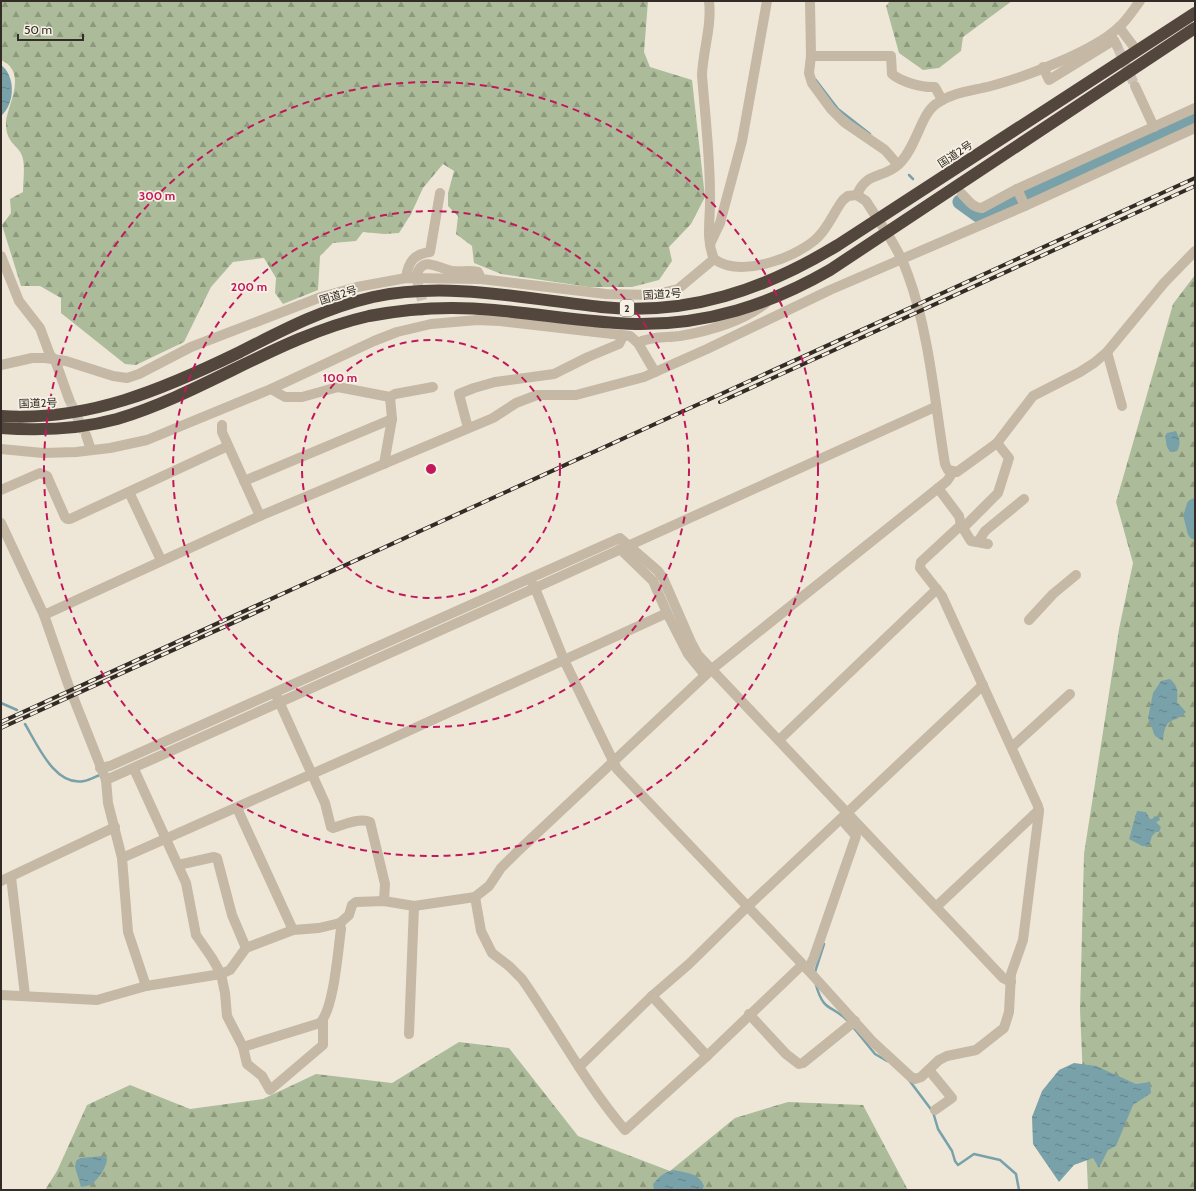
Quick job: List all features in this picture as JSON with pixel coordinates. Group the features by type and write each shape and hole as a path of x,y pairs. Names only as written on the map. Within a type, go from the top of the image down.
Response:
{"highway":[{"name":"国道2号","path":"1,416 52,416 112,405 160,388 302,320 375,297 418,291 455,292 489,294 603,307 648,309 688,305 720,299 744,291 805,266 1195,13"},
{"name":"2","path":"1,428 54,429 95,424 116,419 141,411 215,380 307,336 370,316 443,308 492,309 636,324 668,323 725,314 768,302 814,280 1195,28"}],"street":[{"path":"709,1 709,30 703,57 702,75 710,197 708,230 714,259 721,265 732,268 771,263 795,252 816,239 848,196 857,195 866,201 902,259 909,276 921,322 945,464 948,470 953,472 963,469 996,443 1033,396 1080,372 1107,352 1164,283 1195,250"},
{"path":"710,244 720,223 742,141 767,1"},
{"path":"810,1 814,56 809,73 812,83 831,109 844,122 885,150 898,165"},
{"path":"857,195 864,182 898,165 914,144 927,112 942,100 958,93 991,86 1043,67 1100,42 1119,27 1140,1"},
{"path":"1119,27 1137,51"},
{"path":"1043,67 1049,80 1114,40 1117,46"},
{"path":"814,56 891,56 892,74 911,83 929,88 935,87 942,100"},
{"path":"1135,86 1154,126"},
{"path":"962,194 972,204 978,208 982,208 1017,190 1195,108"},
{"path":"44,615 161,560 260,516 493,418 525,399 537,395 576,396 644,377 714,346 830,290 1195,128"},
{"path":"1017,190 1024,205"},
{"path":"411,277 409,264 414,258 430,252 440,193"},
{"path":"1,256 19,301 40,328 50,355 55,360 69,399"},
{"path":"1,364 32,358 55,360 113,376 127,378 139,374 191,348 321,297 357,287 411,277 481,279 606,294 653,295 678,289 714,259"},
{"path":"411,277 423,265 430,264 449,271 459,272 471,270 478,272 481,279"},
{"path":"638,343 646,339 697,332 731,322 751,313 768,302"},
{"path":"1,449 43,453 91,450 110,448 162,434 271,389 374,341 428,320 500,321 630,336 638,343 655,372"},
{"path":"468,428 459,394 496,382 554,374 619,344 623,336"},
{"path":"1107,352 1122,406"},
{"path":"271,389 285,397 302,397 338,387 390,397 395,394 433,387"},
{"path":"384,464 392,419 390,397"},
{"path":"103,774 110,766 277,697 533,585 625,547 935,407"},
{"path":"244,481 392,419"},
{"path":"222,425 222,432 260,516"},
{"path":"86,435 91,450"},
{"path":"533,585 564,660 613,762 805,968 852,1024 910,1077 921,1077 947,1056 976,1050 1004,1028 1009,1012 1011,974 1023,940 1039,810 983,685 937,589 922,571 920,564 998,493 1009,458 996,443"},
{"path":"1,490 40,473 44,474 47,476 67,519 228,446"},
{"path":"1,995 25,995 89,1001 146,986 221,974 230,970 246,948 293,930 319,928 340,923 349,915 352,905 356,902 384,901 414,906 475,897 489,886 501,868 518,851 708,672 948,481 953,472"},
{"path":"938,488 958,516 970,541 983,543 985,531 1024,499"},
{"path":"129,492 161,560"},
{"path":"1,523 44,615 103,774 108,803 122,858 128,932 146,986"},
{"path":"103,774 134,769 277,697 620,538 625,547 653,581 667,614 688,654 779,740 844,816 937,906 1004,978 1011,982"},
{"path":"625,547 658,571 691,642 708,672"},
{"path":"1029,620 1053,594 1076,576"},
{"path":"779,740 937,589"},
{"path":"122,858 237,808 667,614"},
{"path":"579,1067 652,996 689,964 748,906 983,685"},
{"path":"1012,748 1070,694"},
{"path":"277,697 325,803 331,827 333,828 357,821 366,820 370,822 384,884 384,901"},
{"path":"134,769 186,883 196,935 221,974 225,993 227,1016 243,1047 247,1064 252,1069 259,1072 270,1090 323,1045 323,1020 335,980 341,929 340,923"},
{"path":"237,808 293,930"},
{"path":"937,906 1039,810"},
{"path":"475,897 481,931 492,954 509,966 522,979 601,1102 624,1130 707,1056 749,1014 805,968 814,957 856,836 844,816"},
{"path":"1,881 115,827"},
{"path":"178,865 214,857 217,858 232,915 246,948"},
{"path":"11,877 25,995"},
{"path":"409,1034 414,906"},
{"path":"652,996 707,1056"},
{"path":"749,1014 786,1054 799,1064 803,1063 852,1024"},
{"path":"243,1047 320,1023 323,1020"},
{"path":"929,1070 952,1098 935,1110"}],"green space":[{"path":"1,1 648,1 644,52 650,67 692,80 705,197 691,224 669,247 672,261 659,280 632,287 589,287 501,274 474,263 472,246 456,234 458,216 448,206 448,193 454,171 443,164 423,188 411,214 399,233 384,234 363,232 356,241 333,243 320,256 318,290 283,304 275,293 276,278 264,258 233,262 211,287 184,342 136,365 125,364 61,313 61,298 40,286 21,286 2,225 11,213 10,199 23,192 24,163 19,150 10,140 6,129 7,114 15,80 9,65 1,60"},
{"path":"890,1 1012,1 963,37 961,51 939,68 923,70 899,53 886,6"},
{"path":"1195,275 1195,1190 1088,1190 1080,1010 1084,854 1119,629 1133,563 1116,502 1173,304"},
{"path":"459,1042 509,1048 578,1136 670,1171 735,1118 788,1102 863,1105 908,1190 45,1190 57,1171 87,1105 130,1085 190,1109 263,1099 316,1074 392,1083"}],"water":[{"path":"1,65 9,76 12,90 9,105 1,116"},
{"path":"1176,431 1179,439 1179,446 1177,451 1170,452 1167,447 1165,436 1167,433"},
{"path":"1170,679 1175,684 1177,689 1177,702 1186,712 1168,724 1164,733 1163,741 1155,736 1148,718 1153,693 1161,681"},
{"path":"1137,811 1146,812 1150,819 1155,816 1159,817 1160,820 1156,822 1161,827 1159,832 1156,832 1152,836 1149,846 1142,846 1129,839"},
{"path":"1074,1063 1096,1066 1136,1084 1150,1082 1151,1093 1133,1105 1116,1146 1108,1150 1099,1168 1093,1158 1074,1165 1059,1182 1033,1144 1032,1117 1042,1091 1059,1070"},
{"path":"103,1156 107,1158 107,1162 102,1173 91,1185 81,1187 75,1167 76,1161 80,1158"},
{"path":"674,1170 688,1173 699,1178 704,1186 702,1190 654,1190 653,1184 658,1179 665,1173"}],"waterway":[{"path":"815,79 838,109 870,134"},
{"path":"960,202 978,215 1195,116"},
{"path":"909,175 913,179"},
{"path":"1194,506 1191,516 1195,532"},
{"path":"1,703 17,710"},
{"path":"25,724 48,762 64,777 74,781 84,781 102,774"},
{"path":"815,972 824,944"},
{"path":"816,985 825,1004 847,1020"},
{"path":"853,1027 875,1054 887,1061"},
{"path":"909,1080 933,1112 938,1129 952,1151 958,1165 974,1154 1000,1160 1016,1174 1019,1190"}],"tunnel":[{"path":"1117,46 1135,86"},
{"path":"416,276 426,316"},
{"path":"69,399 84,432"}],"railway":[{"path":"1,722 1195,178"},
{"path":"720,402 1195,186"},
{"path":"1,728 268,607"}]}
